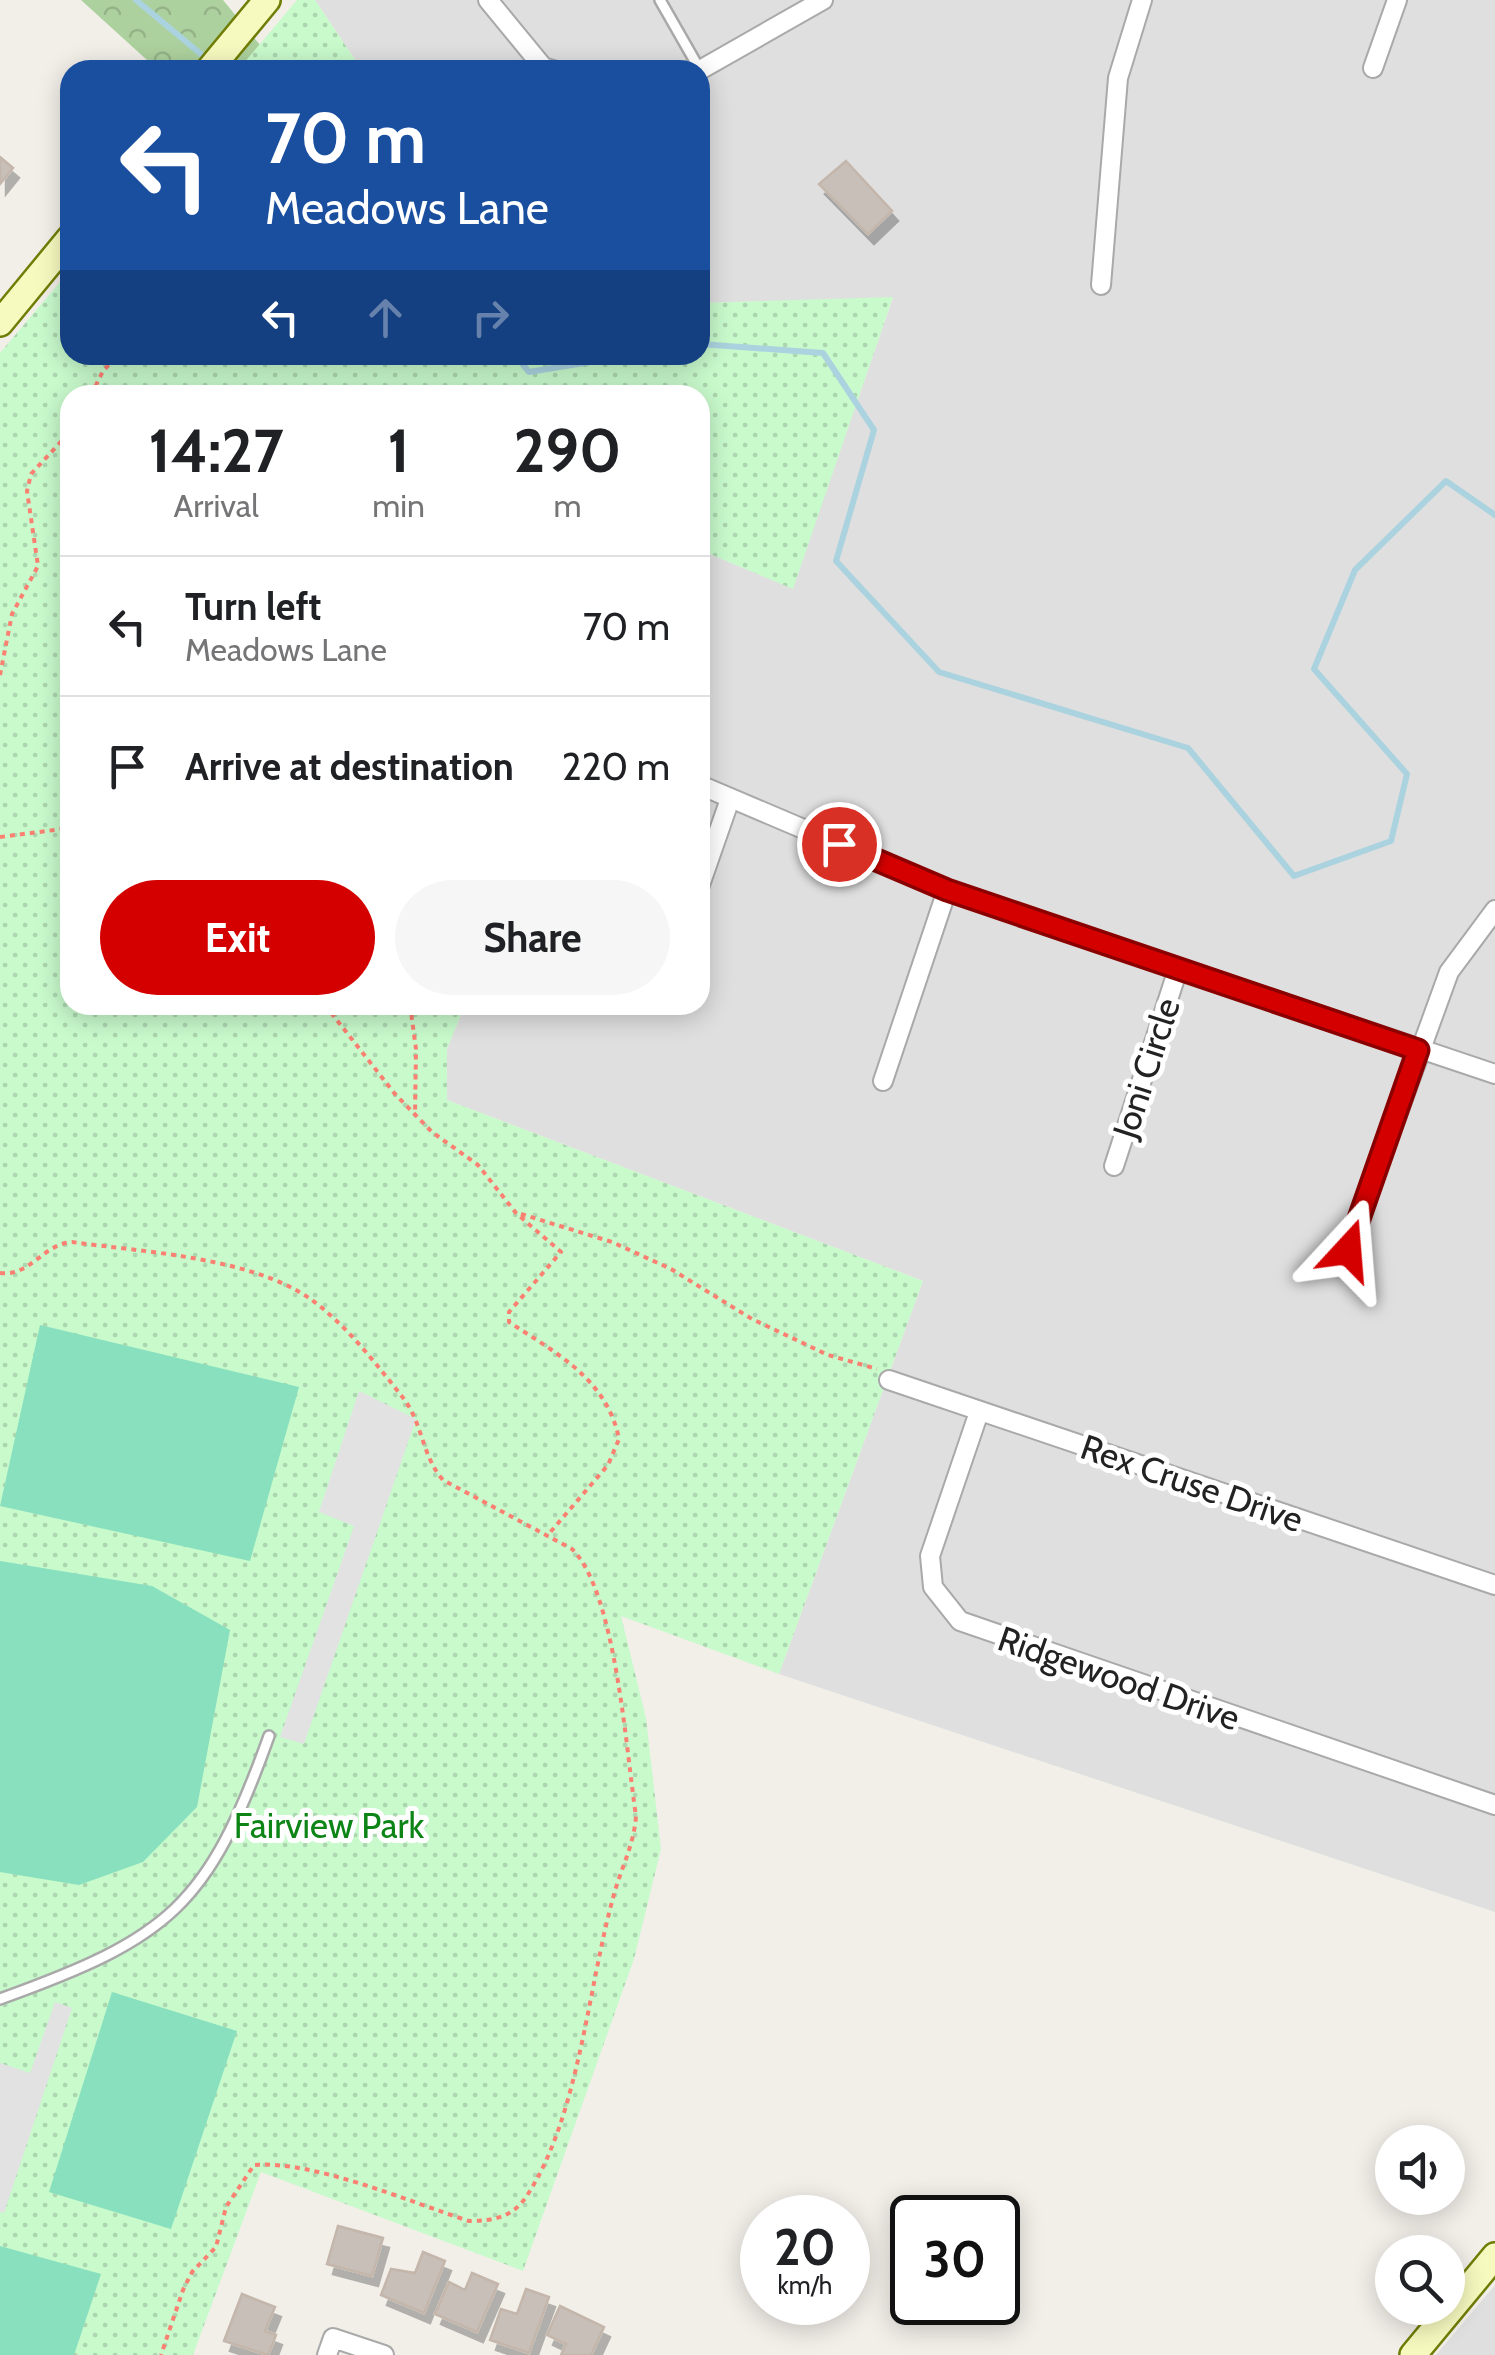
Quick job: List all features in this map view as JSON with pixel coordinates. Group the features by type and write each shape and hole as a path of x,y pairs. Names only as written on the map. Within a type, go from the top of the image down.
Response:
{"main road":[{"path":"217,60 268,0"},
{"path":"0,323 60,250"},
{"path":"1413,2355 1495,2256"}],"street":[{"path":"488,0 538,60"},
{"path":"1102,284 1118,78 1142,0"},
{"path":"1373,68 1397,0"},
{"path":"710,64 819,2"},
{"path":"710,791 947,890 1495,1074"},
{"path":"710,856 730,800"},
{"path":"884,1081 947,890"},
{"path":"1348,1250 1449,972 1495,910"},
{"name":"Joni Circle","path":"1114,1166 1178,968"},
{"name":"Rex Cruse Drive","path":"889,1380 1495,1585"},
{"name":"Ridgewood Drive","path":"979,1412 930,1556 933,1587 960,1621 1495,1806"},
{"path":"330,2346 384,2355"}],"lane":[{"path":"660,0 694,60"},
{"path":"0,1999 101,1960 157,1927 185,1902 229,1839 269,1736"}],"path":[{"path":"0,675 12,614 38,566 27,491 31,474 60,443"},
{"path":"0,837 60,829"},
{"path":"333,1015 416,1115 478,1165 516,1213 561,1252 510,1312 509,1322 587,1376 606,1402 619,1439 608,1465 547,1536"},
{"path":"411,1015 416,1049 416,1115"},
{"path":"516,1213 626,1249 671,1269 752,1319 828,1355 876,1369 889,1380"},
{"path":"0,1272 20,1272 57,1243 72,1242 232,1268 286,1285 328,1314 416,1416 430,1465 444,1480 583,1560 595,1584 636,1816 635,1837 614,1894 582,2039 544,2162 527,2196 512,2213 492,2221 469,2220 308,2170 275,2163 254,2165 226,2207 216,2247 192,2272 183,2290 161,2355"}],"shaded area":[{"path":"315,0 1495,0 1495,1912 779,1674 923,1281 447,1100 447,1049 461,1015 710,1015 710,554 792,588 893,298 710,303 710,60 355,60"},
{"path":"359,1391 416,1419 304,1744 280,1737 354,1526 319,1512"},
{"path":"55,2002 72,2008 4,2213 0,2212 0,2063 30,2073"},
{"path":"1495,2285 1495,2355 1436,2355"}],"green space":[{"path":"81,0 223,0 260,45 247,60 147,60"},
{"path":"297,0 315,0 355,60 246,60"},
{"name":"Fairview Park","path":"60,282 60,365 710,365 710,303 893,297 793,589 710,554 710,385 60,385 60,1015 461,1015 447,1049 447,1100 923,1281 779,1674 621,1616 646,1718 661,1849 634,1959 523,2271 261,2172 193,2355 0,2355 0,353"},
{"path":"40,1325 299,1387 250,1561 0,1506"},
{"path":"0,1561 152,1586 230,1630 197,1807 143,1862 79,1885 0,1872"},
{"path":"112,1992 237,2031 171,2229 49,2192"},
{"path":"0,2246 101,2274 74,2355 0,2355"}],"building":[{"path":"0,157 13,168 0,184"},
{"path":"846,161 892,211 868,234 819,184"},
{"path":"338,2226 383,2238 372,2276 327,2264"},
{"path":"423,2252 445,2261 424,2313 381,2295 391,2269 415,2273"},
{"path":"472,2273 498,2284 477,2332 435,2314 449,2282 465,2290"},
{"path":"526,2289 549,2297 529,2353 490,2340 501,2309 517,2314"},
{"path":"242,2294 275,2307 265,2331 276,2335 268,2355 224,2341"},
{"path":"560,2306 604,2327 591,2355 561,2355 566,2344 547,2335"}],"waterway":[{"path":"136,0 208,60"},
{"path":"710,345 823,353 874,430 836,561 939,672 1188,748 1294,876 1391,841 1407,774 1314,669 1355,570 1446,481 1495,515"},
{"path":"523,365 529,372 572,365"}],"route":[{"path":"839,844 947,890 1418,1050 1348,1250"}]}
